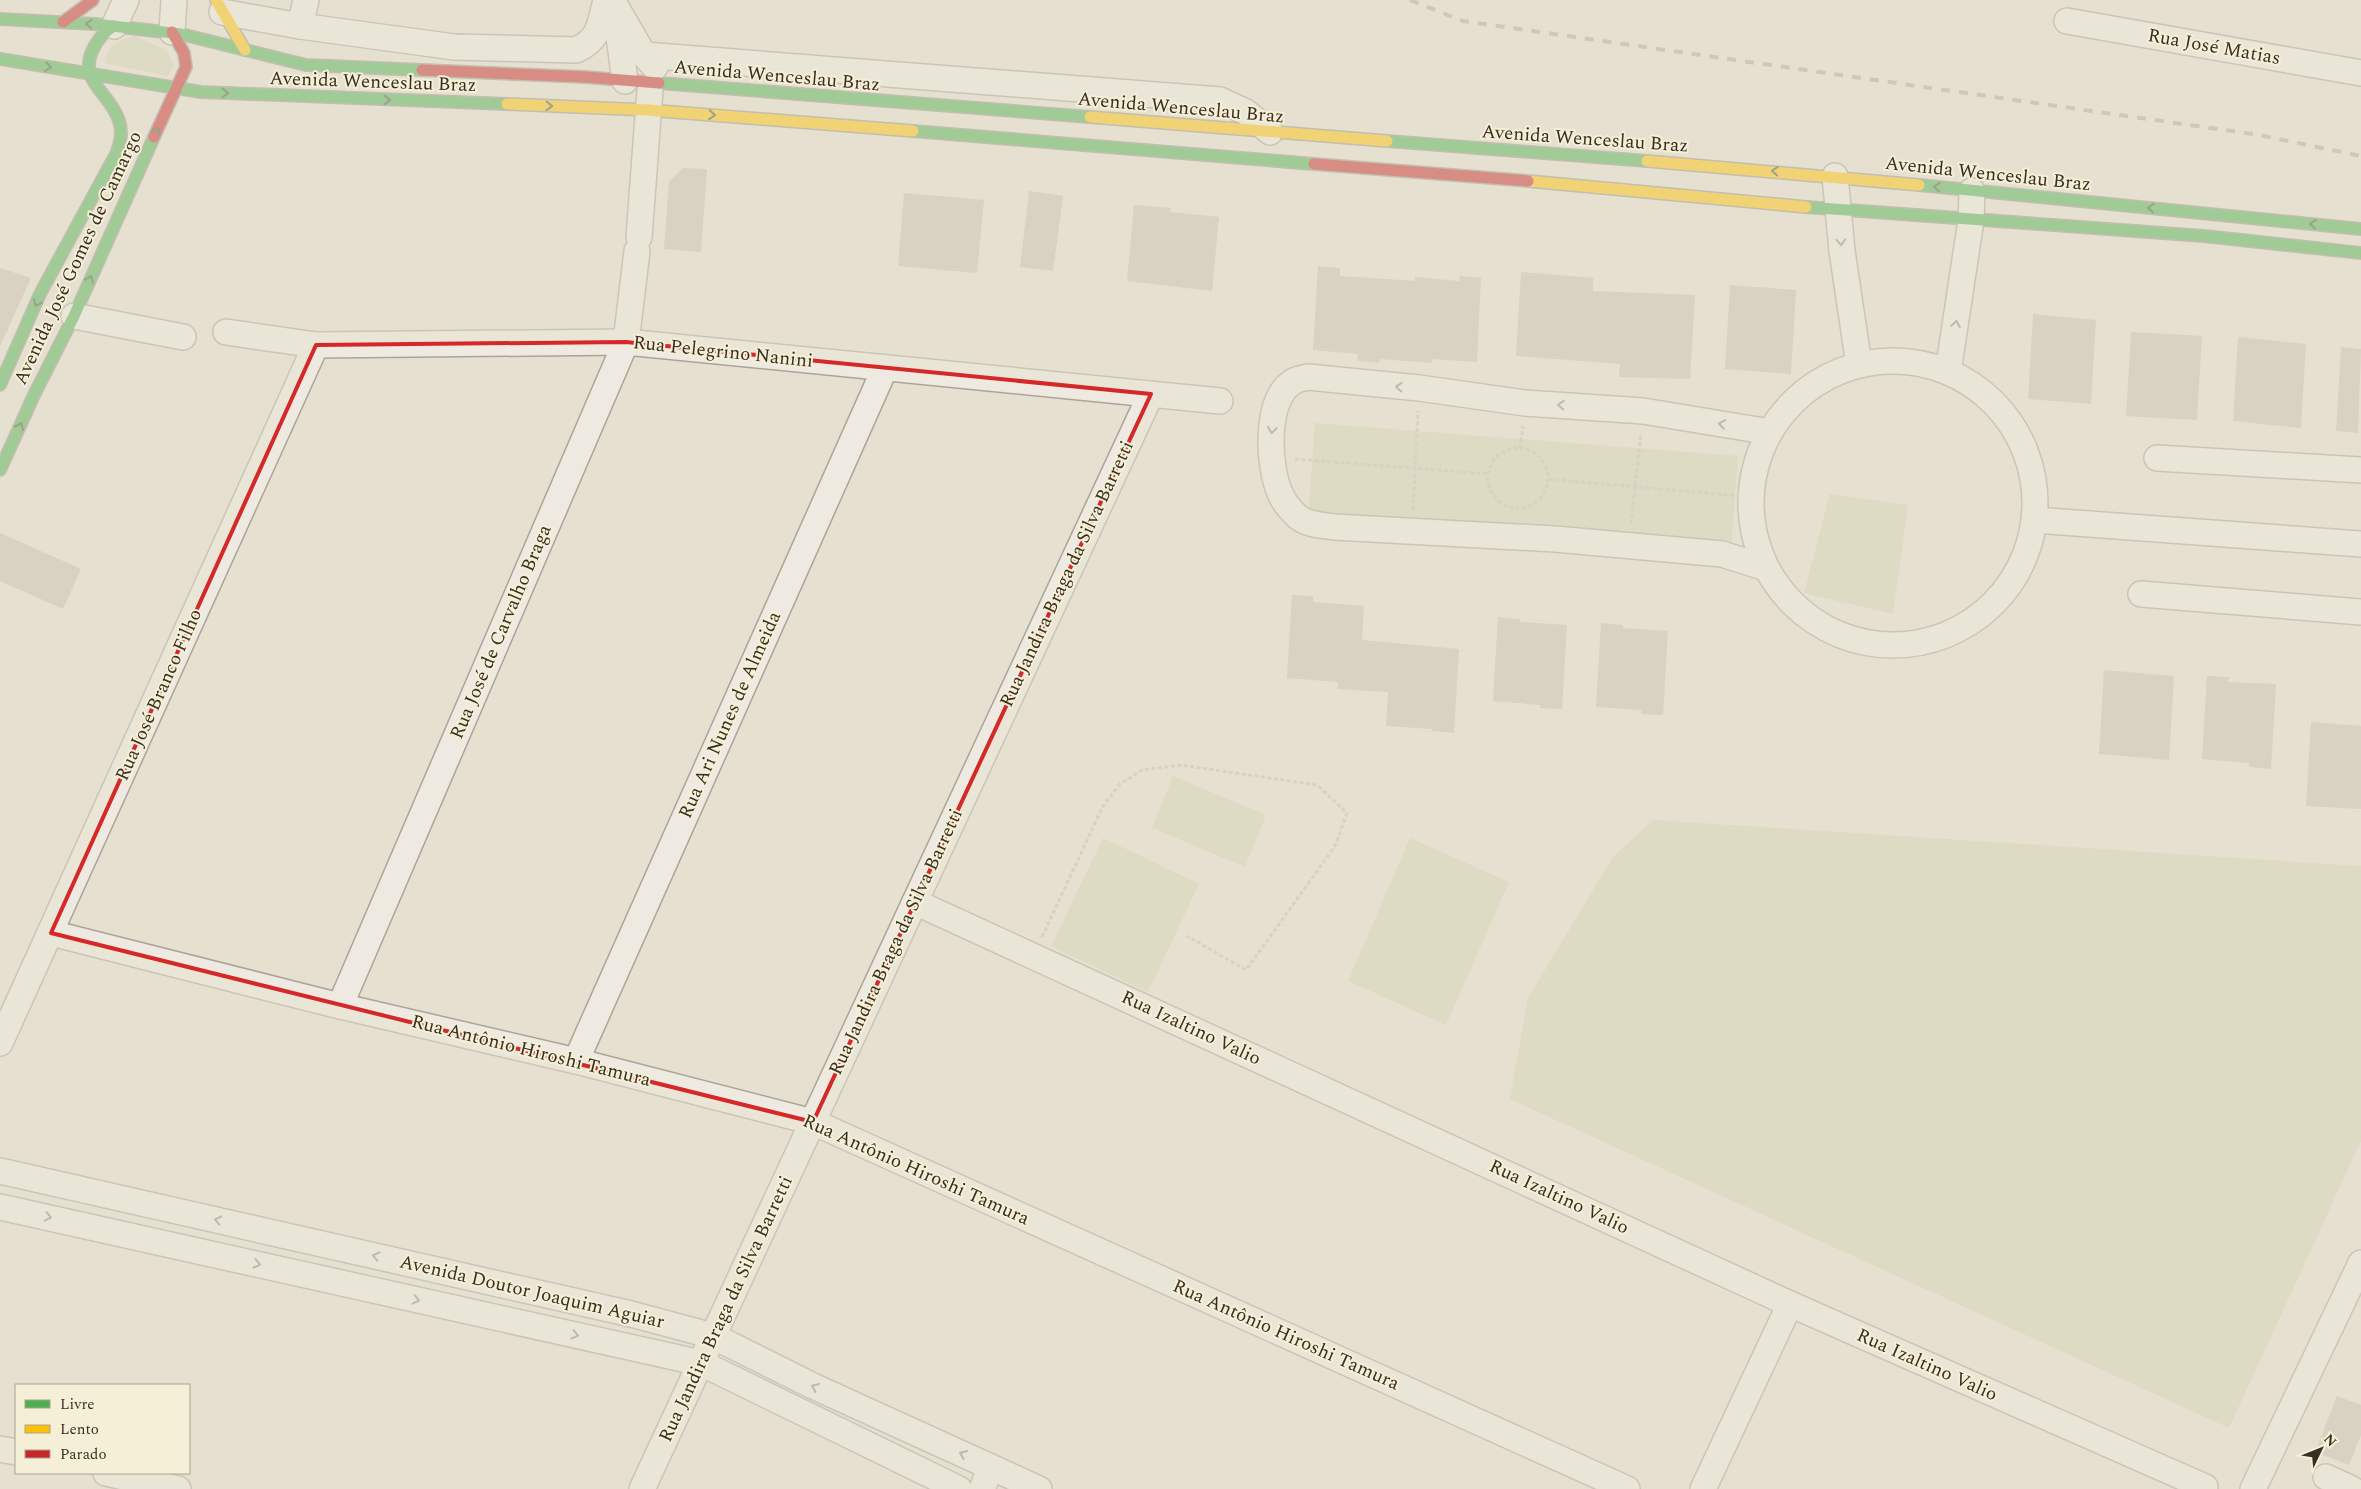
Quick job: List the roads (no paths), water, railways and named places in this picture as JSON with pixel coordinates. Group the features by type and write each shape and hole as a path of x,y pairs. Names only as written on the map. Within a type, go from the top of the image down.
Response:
{"street":[{"path":"64,22 93,0"},
{"path":"89,74 86,65 87,58 102,36 114,26 126,0"},
{"path":"172,32 174,0"},
{"path":"300,26 306,0"},
{"path":"219,6 300,26 454,47 576,50 586,46 598,30 612,2"},
{"path":"612,2 644,55 658,70 684,86"},
{"path":"612,2 625,81"},
{"path":"219,6 245,50"},
{"name":"Avenida Wenceslau Braz","path":"0,19 64,22 172,32 306,65 557,76 1270,132 1415,158 1672,193 1839,210 2204,236 2361,253"},
{"name":"Rua José Matias","path":"2067,22 2361,73"},
{"name":"Avenida José Gomes de Camargo","path":"0,470 34,395 74,316 176,88 186,74 187,65 184,49 172,32"},
{"path":"557,76 571,68 576,61 576,50"},
{"path":"644,55 1220,100 1246,112 1270,132"},
{"name":"Avenida Wenceslau Braz","path":"0,59 201,92 648,110 1415,158 1835,176 2361,230"},
{"name":"Avenida José Gomes de Camargo","path":"2,376 40,294 117,152 121,129 118,120 89,74"},
{"name":"Rua José de Carvalho Braga","path":"340,1006 626,342 638,244 650,83"},
{"path":"1835,176 1842,251 1859,365"},
{"path":"1948,372 1971,220 1972,191"},
{"path":"2204,236 2206,213"},
{"path":"74,316 183,337"},
{"name":"Rua Pelegrino Nanini","path":"226,332 316,346 626,342 1220,401"},
{"name":"Rua José Branco Filho","path":"0,1043 316,346"},
{"path":"1881,360 1920,362 1948,372 1990,398 2018,433 2033,476 2035,520 2023,564 1998,601 1962,628 1919,644 1874,644 1830,631 1793,605 1766,568 1753,530 1751,497 1760,451 1779,416 1808,388 1842,369 1881,360"},
{"name":"Rua Ari Nunes de Almeida","path":"576,1061 885,368"},
{"path":"1766,568 1722,554 1555,539 1334,527 1310,524 1304,521 1287,505 1280,493 1270,439 1274,412 1282,394 1293,382 1308,377 1419,388 1525,403 1643,411 1770,432"},
{"name":"Rua Jandira Braga da Silva Barretti","path":"642,1489 1151,394"},
{"path":"2156,458 2361,470"},
{"path":"2035,520 2361,544"},
{"path":"2141,594 2361,612"},
{"name":"Rua Izaltino Valio","path":"915,902 1790,1304 2205,1487"},
{"name":"Rua Antônio Hiroshi Tamura","path":"51,933 340,1006 576,1061 813,1122 1627,1489"},
{"name":"Avenida Doutor Joaquim Aguiar","path":"0,1171 631,1314 713,1336 813,1386 987,1478 1039,1489"},
{"name":"Avenida Doutor Joaquim Aguiar","path":"0,1207 700,1364 960,1489"},
{"path":"2253,1489 2361,1263"},
{"path":"1703,1489 1790,1304"},
{"path":"0,1449 15,1452"},
{"path":"110,1474 178,1489"},
{"path":"2326,1478 2352,1489"}],"railway":[{"path":"1410,0 1463,21 2259,135 2361,156"}]}
